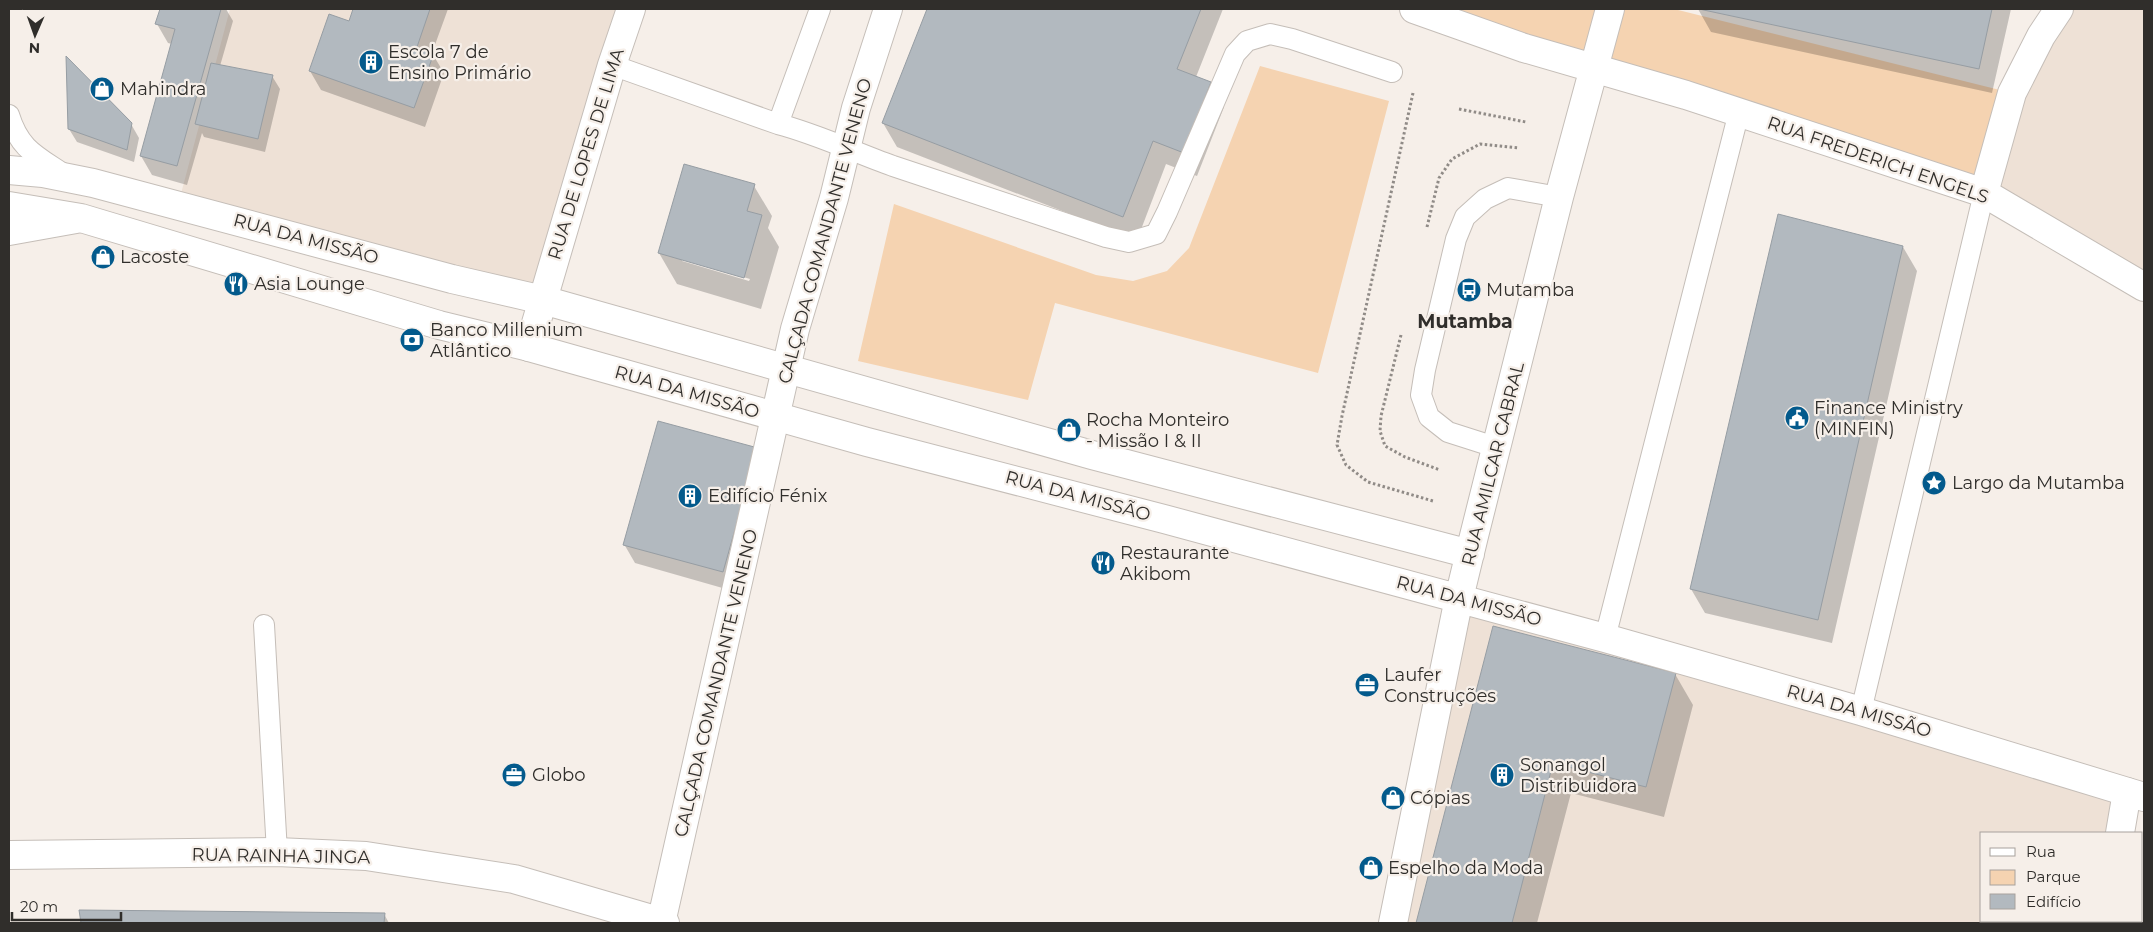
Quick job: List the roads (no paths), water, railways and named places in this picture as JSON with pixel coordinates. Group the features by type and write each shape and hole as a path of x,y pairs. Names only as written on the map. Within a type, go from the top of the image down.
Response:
{"main road":[{"name":"RUA DE LOPES DE LIMA","path":"529,347 612,65 631,9"},
{"name":"CALÇADA COMANDANTE VENENO","path":"662,923 796,329 834,198 856,108 888,9"},
{"name":"RUA FREDERICH ENGELS","path":"1414,9 1524,48 1738,112 1984,194 2144,288"},
{"name":"RUA AMILCAR CABRAL","path":"1393,923 1459,598 1495,447 1559,197 1596,68 1610,9"},
{"path":"1984,194 2012,93 2041,36 2059,9"},
{"name":"RUA DA MISSÃO","path":"9,170 70,178 140,195 452,278 543,300 1092,455 1470,554"},
{"name":"RUA DA MISSÃO","path":"9,206 81,218 439,325 529,347 776,417 1605,638 1861,711 2136,794"},
{"path":"9,231 81,218"},
{"path":"2120,832 2136,794"},
{"name":"RUA RAINHA JINGA","path":"9,855 277,852 366,856 514,879 662,923"}],"lane":[{"path":"778,124 820,9"},
{"path":"612,65 778,124 803,130 846,149 1106,237 1129,242 1156,234 1235,54 1247,41 1270,34 1292,39 1392,72"},
{"path":"1605,638 1738,112"},
{"path":"9,115 13,128 29,151 70,178"},
{"path":"1495,447 1448,432 1429,417 1421,395 1425,370 1456,239 1465,217 1485,199 1508,188 1559,197"},
{"path":"1861,711 1984,194"},
{"path":"264,624 277,852"}],"place":[{"name":"Escola 7 de Ensino Primário","path":"371,62"},
{"name":"Mahindra","path":"102,89"},
{"name":"Lacoste","path":"103,257"},
{"name":"Asia Lounge","path":"236,284"},
{"name":"Mutamba","path":"1469,290"},
{"name":"Banco Millenium Atlântico","path":"412,340"},
{"name":"Finance Ministry (MINFIN)","path":"1797,418"},
{"name":"Rocha Monteiro - Missão I & II","path":"1069,430"},
{"name":"Largo da Mutamba","path":"1934,483"},
{"name":"Edifício Fénix","path":"690,496"},
{"name":"Restaurante Akibom","path":"1103,563"},
{"name":"Laufer Construções","path":"1367,685"},
{"name":"Globo","path":"514,775"},
{"name":"Sonangol Distribuidora","path":"1502,775"},
{"name":"Cópias","path":"1393,798"},
{"name":"Espelho da Moda","path":"1371,868"}],"district":[{"name":"Mutamba","path":"1465,321"}]}
